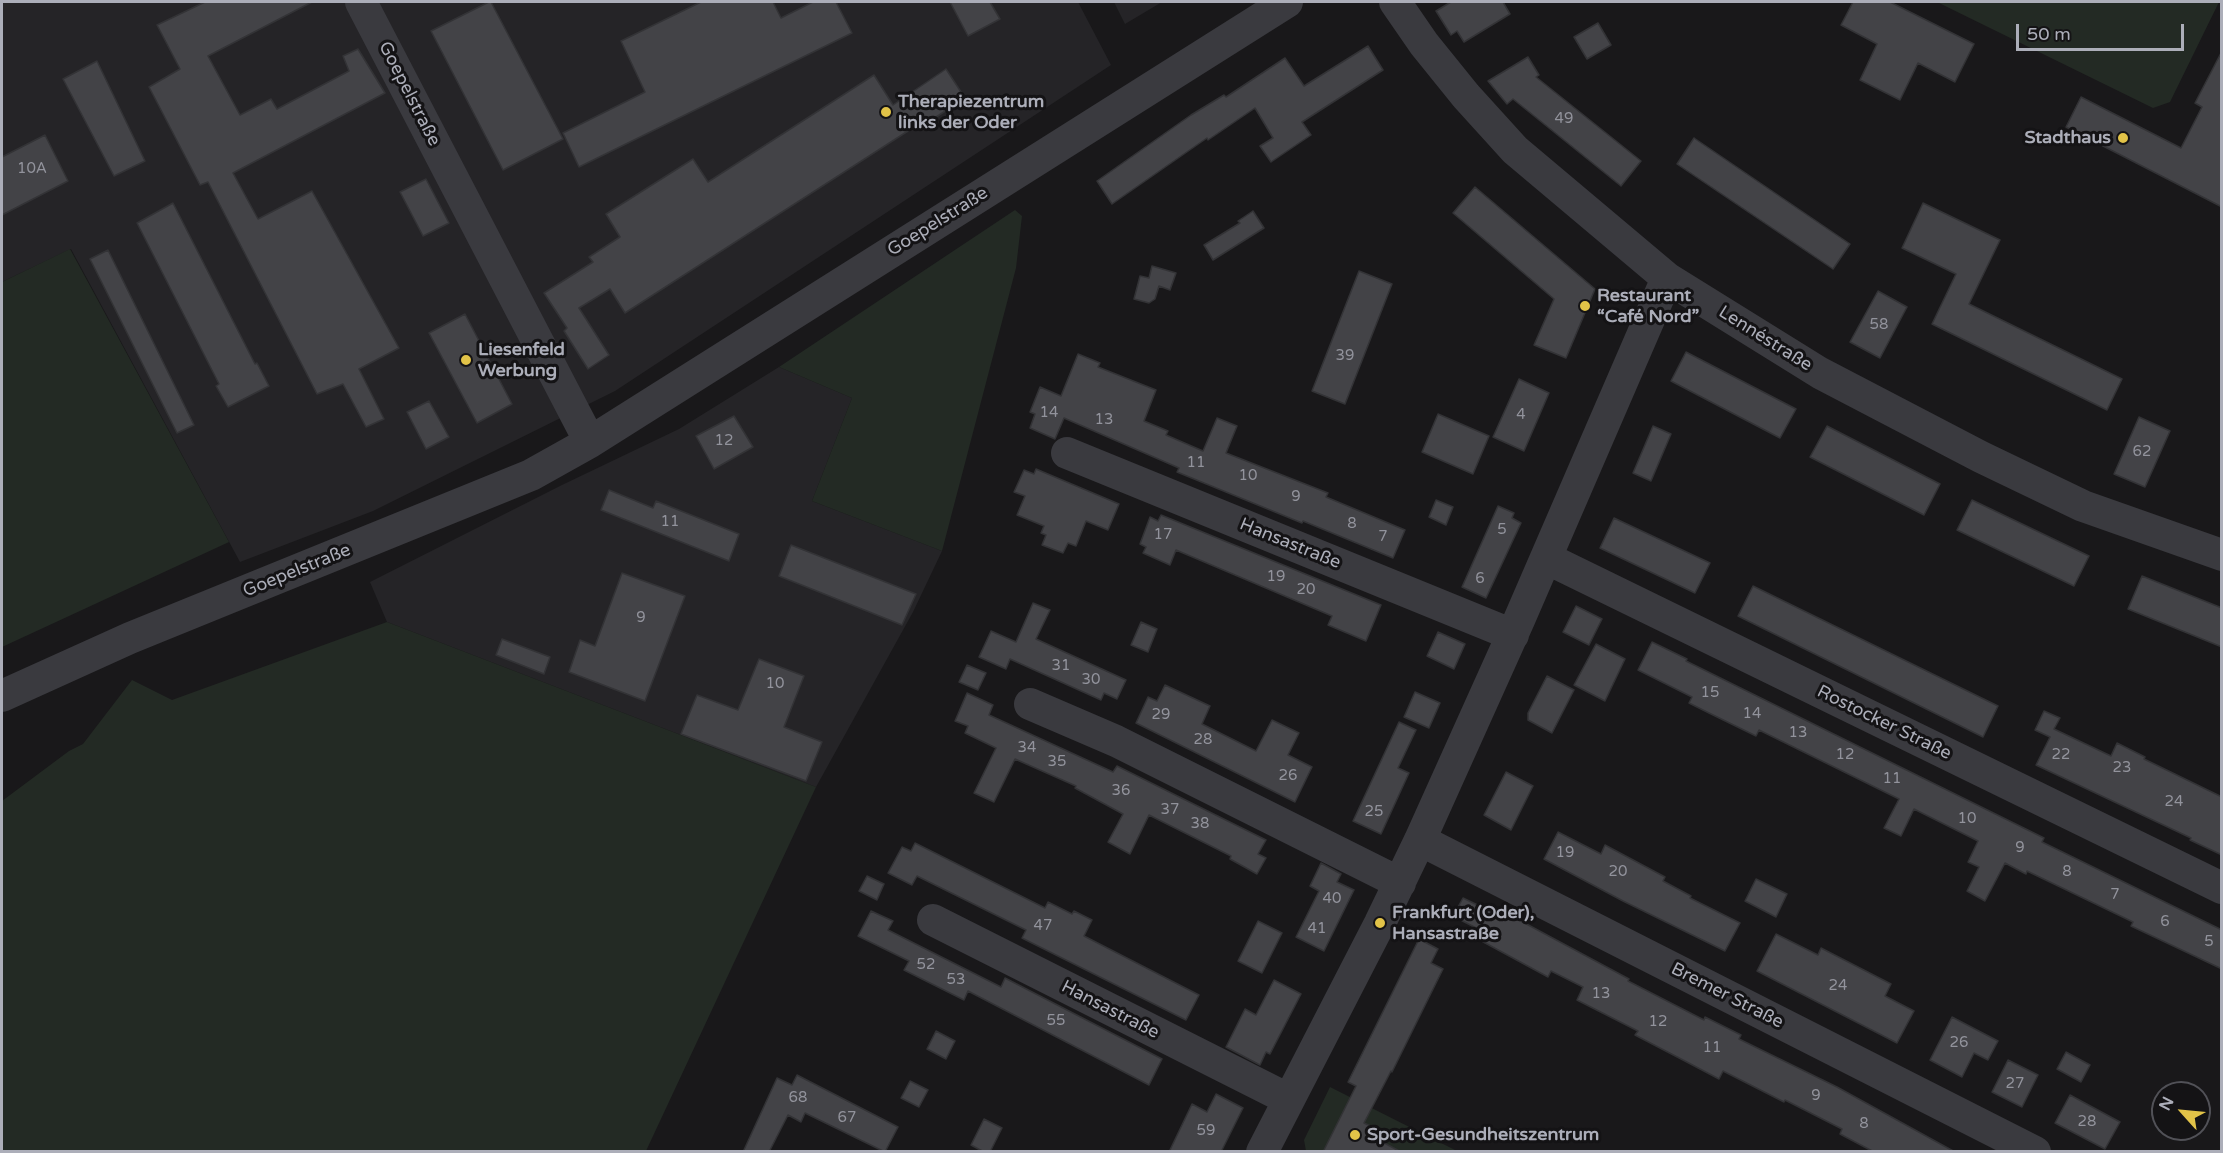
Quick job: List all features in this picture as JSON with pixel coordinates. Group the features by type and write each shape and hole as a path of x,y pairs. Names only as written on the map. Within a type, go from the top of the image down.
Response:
{"street":[{"name":"Goepelstraße","path":"361,2 590,442"},
{"name":"Goepelstraße","path":"2,696 130,638 531,476 590,442 1287,2"},
{"name":"Lennéstraße","path":"1395,2 1424,44 1466,96 1515,150 1667,278 1820,373 1981,458 2083,506 2222,555"},
{"path":"1262,1152 1420,840 1513,635 1667,278"},
{"name":"Hansastraße","path":"1067,453 1513,635"},
{"name":"Rostocker Straße","path":"1546,558 2222,888"},
{"path":"1030,704 1116,741 1400,883"},
{"name":"Bremer Straße","path":"1420,840 2035,1152"},
{"name":"Hansastraße","path":"933,920 1288,1099"}],"shaded area":[{"path":"2,2 1078,2 1111,65 615,391 373,511 240,562 71,249 2,282"},
{"path":"1114,2 1162,2 1125,24"},
{"path":"1937,2 2219,2 2170,102 2153,108"},
{"path":"1015,210 1022,216 1016,268 942,551 812,501 852,398 779,367"},
{"path":"70,249 229,542 2,647 2,282"},
{"path":"779,367 852,398 812,501 942,551 913,612 816,787 387,622 370,582 679,429"},
{"path":"387,622 816,787 646,1151 2,1151 2,801 69,751 83,744 132,680 172,700"},
{"path":"1330,1087 1457,1151 1306,1151 1304,1140"}],"building":[{"path":"205,2 312,2 208,56 240,115 271,99 277,109 349,71 343,56 358,49 385,93 233,173 258,219 312,191 399,348 359,369 384,419 366,427 343,384 317,394 208,182 200,185 149,87 180,69 157,25"},
{"path":"489,2 563,139 503,170 431,31"},
{"path":"701,2 773,2 781,18 813,2 836,2 852,33 579,167 563,133 645,92 621,41"},
{"path":"950,2 990,2 1000,19 968,36"},
{"path":"1451,2 1503,2 1510,14 1464,42 1457,31 1451,35 1436,11"},
{"path":"1853,2 1890,2 1974,44 1955,82 1918,63 1900,100 1860,80 1877,44 1841,25"},
{"path":"1598,23 1611,45 1587,59 1574,37"},
{"path":"1368,46 1383,70 1302,122 1311,135 1271,162 1260,146 1273,138 1255,108 1208,140 1207,138 1112,204 1097,181 1191,115 1224,95 1226,97 1285,58 1304,86"},
{"name":"Stadthaus","path":"2222,51 2222,207 2066,127 2081,97 2181,148 2202,107 2195,103"},
{"path":"1528,57 1539,75 1536,77 1641,161 1621,186 1513,99 1507,104 1488,81"},
{"path":"97,61 145,161 114,176 63,79"},
{"path":"946,69 965,98 924,125 922,122 625,313 610,289 579,308 609,355 588,369 564,331 567,328 544,293 593,262 589,257 620,237 606,214 693,159 708,182 874,75 893,105"},
{"path":"45,135 68,181 2,215 2,157"},
{"path":"1694,138 1850,244 1833,269 1677,164"},
{"path":"426,179 449,223 423,236 400,192"},
{"path":"1475,187 1595,289 1566,358 1534,345 1554,299 1453,213"},
{"path":"173,203 255,364 257,363 269,386 228,407 216,386 219,384 137,223"},
{"path":"1923,203 2000,240 1969,304 2122,379 2107,410 1932,324 1956,274 1902,248"},
{"path":"1253,211 1264,228 1213,260 1204,245 1240,223 1238,221"},
{"path":"108,250 194,425 177,433 90,259"},
{"path":"1152,266 1176,273 1170,290 1159,286 1155,299 1149,303 1134,299 1140,276 1149,278"},
{"path":"1359,271 1392,284 1345,404 1312,391"},
{"path":"1878,291 1907,307 1880,358 1850,342"},
{"name":"Liesenfeld Werbung","path":"465,314 512,404 477,423 429,333"},
{"path":"1686,352 1796,409 1780,438 1671,381"},
{"path":"1078,354 1100,363 1098,367 1156,390 1144,421 1168,431 1166,435 1203,451 1217,418 1237,426 1226,453 1328,493 1326,497 1405,530 1393,558 1177,472 1179,468 1064,418 1055,439 1030,428 1035,414 1030,412 1040,387 1061,396"},
{"path":"1519,379 1549,393 1524,451 1493,437"},
{"path":"429,401 449,437 426,449 407,412"},
{"path":"1438,414 1489,436 1473,474 1422,452"},
{"path":"734,416 753,447 714,469 696,436"},
{"path":"2139,417 2170,431 2145,487 2114,474"},
{"path":"1653,426 1671,434 1651,481 1633,473"},
{"path":"1827,426 1940,484 1924,515 1810,457"},
{"path":"1036,469 1119,504 1108,530 1086,521 1076,546 1068,543 1063,553 1042,545 1046,535 1041,533 1044,526 1017,515 1025,496 1014,492 1024,470 1034,474"},
{"path":"609,490 653,508 656,501 739,534 729,561 601,510"},
{"path":"1436,500 1453,507 1446,525 1429,517"},
{"path":"1972,500 2089,556 2074,586 1957,530"},
{"path":"1498,506 1514,513 1512,518 1521,523 1486,598 1462,587"},
{"path":"1161,515 1381,605 1366,641 1328,625 1332,616 1176,550 1170,565 1143,553 1146,547 1140,544 1150,517 1158,521"},
{"path":"1614,518 1710,563 1695,593 1600,548"},
{"path":"791,545 916,594 902,625 779,576"},
{"path":"622,573 685,596 645,701 569,672 580,640 595,646"},
{"path":"2142,576 2222,608 2222,647 2128,609"},
{"path":"1753,586 1998,706 1983,737 1738,616"},
{"path":"1033,603 1050,610 1036,639 1126,680 1117,699 1104,693 1101,700 1010,659 1006,669 979,657 991,631 1016,642"},
{"path":"1576,606 1602,619 1589,645 1563,632"},
{"path":"1141,622 1157,629 1148,652 1131,645"},
{"path":"1438,632 1465,644 1454,669 1427,656"},
{"path":"502,639 550,657 544,674 496,655"},
{"path":"1652,642 2044,838 2042,842 2222,930 2222,969 2131,926 2133,922 2027,871 2026,874 2005,863 1985,901 1967,891 1979,867 1968,862 1978,841 1914,809 1901,836 1884,828 1899,799 1759,730 1756,736 1689,703 1692,697 1638,670"},
{"path":"1596,644 1625,659 1605,701 1574,685"},
{"path":"759,659 804,676 784,727 822,742 806,781 681,734 697,695 738,710"},
{"path":"967,665 986,673 978,690 959,682"},
{"path":"1547,676 1574,690 1552,733 1528,720 1528,713"},
{"path":"1165,685 1210,706 1202,724 1256,751 1272,720 1299,733 1288,755 1312,767 1295,802 1136,723 1148,697 1157,701"},
{"path":"1415,692 1440,703 1429,728 1404,717"},
{"path":"967,693 993,705 989,715 1113,772 1117,766 1266,840 1258,854 1266,858 1257,874 1230,859 1231,856 1149,815 1130,854 1108,842 1123,814 1075,788 1076,786 1015,759 994,802 974,793 996,748 965,733 968,726 955,721"},
{"path":"2044,711 2060,718 2054,729 2111,756 2117,743 2145,757 2144,759 2222,797 2222,855 2190,840 2191,838 2036,765 2050,737 2035,730"},
{"path":"1399,722 1416,730 1398,768 1409,773 1381,834 1353,821"},
{"path":"1506,772 1533,786 1511,830 1484,815"},
{"path":"1558,832 1601,854 1605,845 1665,877 1663,881 1691,896 1690,898 1740,923 1725,951 1544,859"},
{"path":"915,843 1045,908 1048,902 1072,914 1074,911 1092,920 1084,936 1199,995 1186,1020 1022,938 1026,930 917,876 912,885 888,873 902,847 911,851"},
{"path":"1321,863 1341,874 1337,882 1354,890 1324,951 1296,937 1319,891 1310,886"},
{"path":"867,876 884,884 877,900 859,891"},
{"path":"1756,879 1787,894 1776,917 1745,901"},
{"path":"1463,898 1490,911 1492,907 1519,920 1629,979 1628,981 1704,1020 1705,1017 1741,1035 1739,1039 1837,1087 1955,1152 1874,1152 1840,1134 1842,1129 1785,1100 1784,1102 1723,1071 1719,1079 1635,1035 1638,1031 1577,1000 1583,987 1551,971 1548,977 1476,938 1480,930 1453,916"},
{"path":"871,911 893,921 888,930 1001,987 1005,978 1162,1059 1149,1085 968,991 964,1000 904,970 909,961 858,936"},
{"path":"1258,921 1282,933 1262,973 1238,961"},
{"path":"1776,934 1818,955 1821,948 1891,984 1885,996 1914,1011 1897,1043 1757,971"},
{"path":"1419,939 1438,949 1431,963 1443,969 1364,1123 1381,1131 1377,1139 1401,1152 1323,1152 1356,1086 1348,1082"},
{"path":"1274,980 1301,994 1270,1054 1266,1052 1260,1065 1226,1047 1245,1009 1256,1015"},
{"path":"1952,1017 1998,1041 1988,1060 1974,1053 1962,1077 1930,1060"},
{"path":"936,1031 955,1041 946,1059 927,1049"},
{"path":"2066,1052 2090,1065 2081,1082 2057,1069"},
{"path":"2008,1060 2038,1075 2022,1107 1992,1092"},
{"path":"797,1075 898,1127 885,1152 805,1113 801,1122 788,1115 769,1152 743,1152 777,1078 792,1085"},
{"path":"910,1081 928,1090 919,1107 901,1098"},
{"path":"1216,1094 1243,1108 1221,1152 1169,1152 1192,1104 1207,1112"},
{"path":"2070,1095 2120,1122 2105,1149 2055,1123"},
{"path":"984,1119 1002,1128 990,1152 984,1152 971,1145"}],"place":[{"name":"Therapiezentrum links der Oder","path":"886,112"},
{"name":"Stadthaus","path":"2123,138"},
{"name":"Restaurant “Café Nord”","path":"1585,306"},
{"name":"Liesenfeld Werbung","path":"466,360"},
{"name":"Frankfurt (Oder), Hansastraße","path":"1380,923"},
{"name":"Sport-Gesundheitszentrum","path":"1355,1135"}]}
